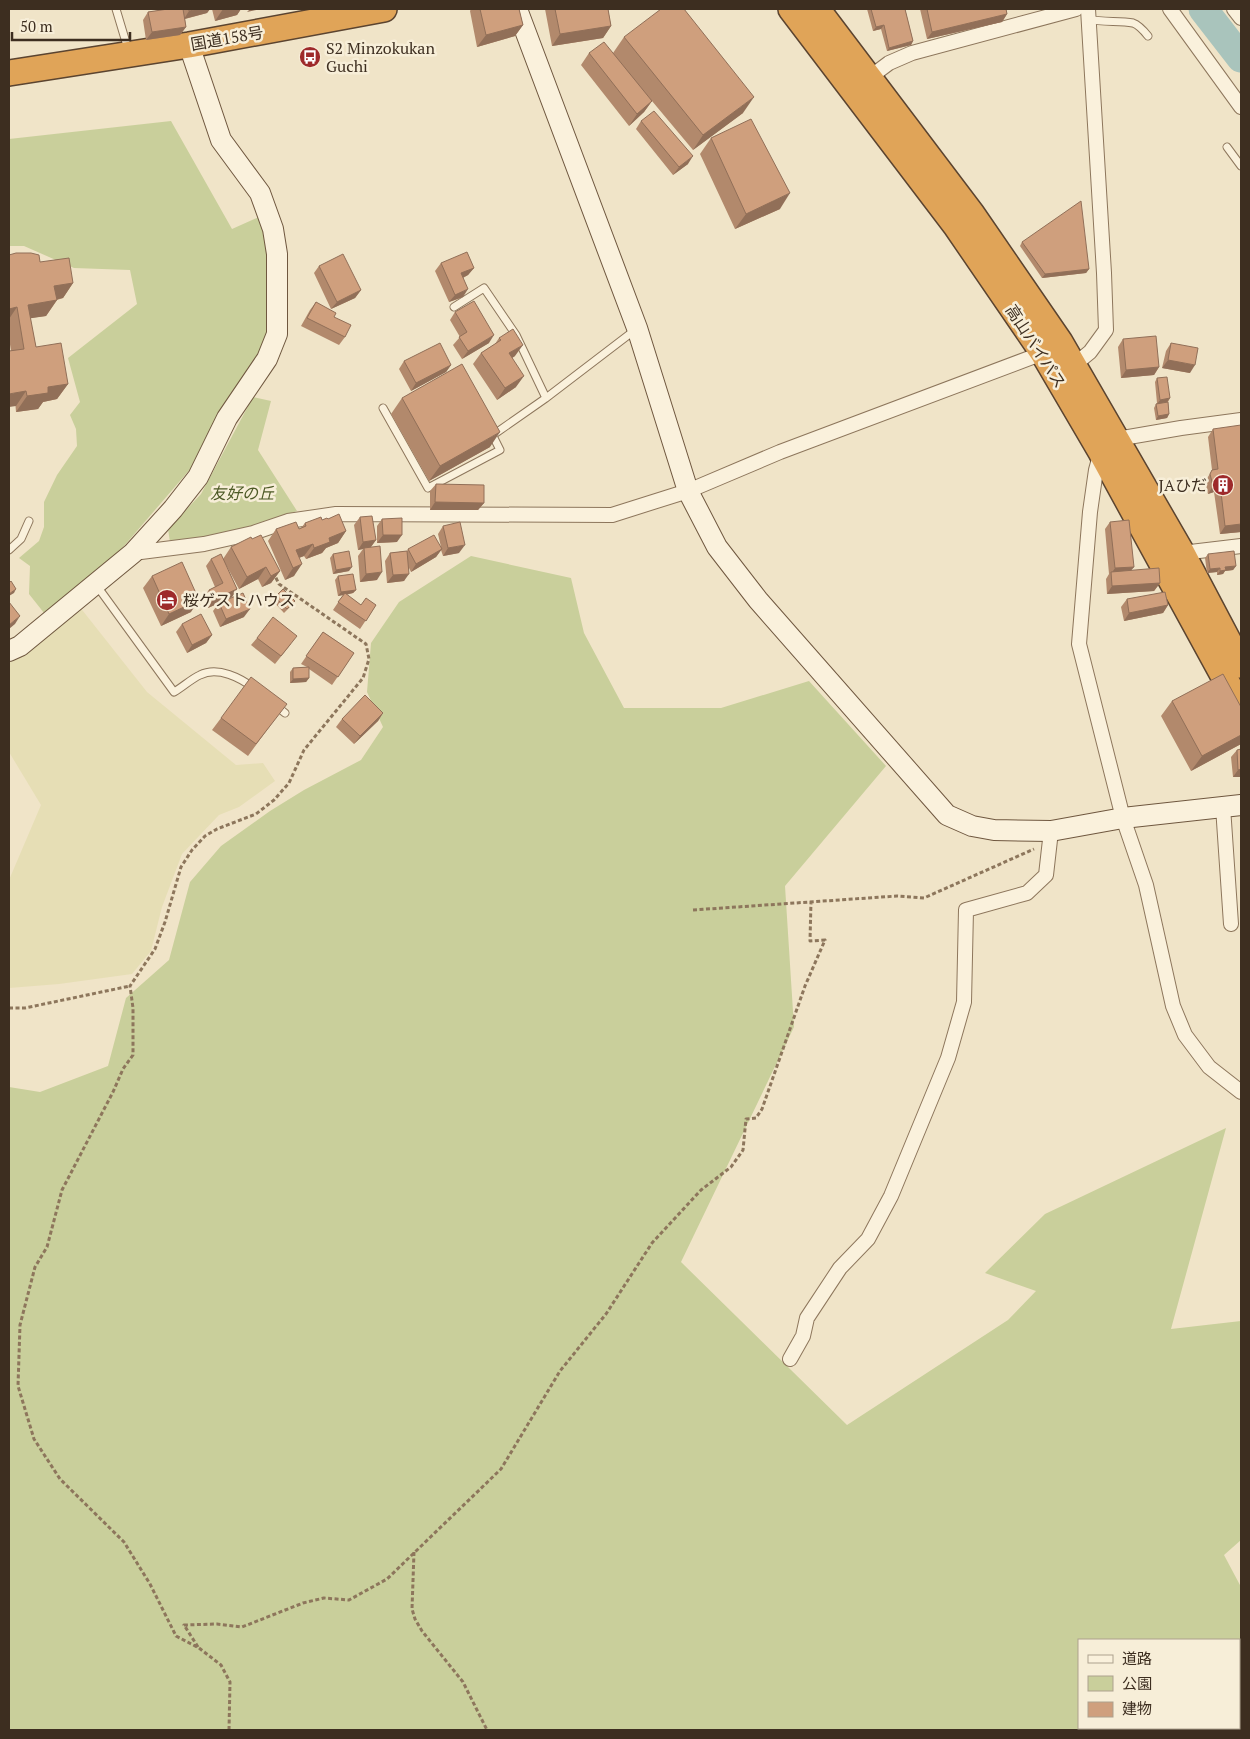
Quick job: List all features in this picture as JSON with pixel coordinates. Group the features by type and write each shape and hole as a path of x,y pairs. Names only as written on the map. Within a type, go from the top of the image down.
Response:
{"highway":[{"name":"国道158号","path":"9,73 189,45 384,9"},
{"name":"高山バイパス","path":"791,9 956,226 1042,353 1109,445 1182,553 1241,665"},
{"name":"高山バイパス","path":"817,9 972,214 1074,365 1109,445 1241,708"}],"street":[{"path":"518,9 637,328 688,491 717,547 758,600 947,815 972,826 1050,836 1123,818 1232,806 1231,924"},
{"path":"869,78 889,63 912,53 1076,9"},
{"path":"1170,9 1241,107"},
{"path":"1234,9 1241,18"},
{"path":"1074,365 1090,352 1106,330 1088,14"},
{"path":"9,651 20,646 133,553 173,509 198,477 227,418 267,359 277,334 277,254 273,229 260,193 221,140 189,45"},
{"path":"133,553 204,544 254,533 288,521 336,514 612,515 688,491 780,452 1042,353"},
{"path":"1241,420 1182,428 1109,445 1096,470 1090,512 1079,644 1123,818 1146,885 1173,1006 1185,1035 1210,1067 1241,1092"},
{"path":"1182,553 1241,546"},
{"path":"790,1360 803,1336 807,1318 840,1268 868,1240 891,1196 948,1058 964,1002 966,910 1027,893 1046,875 1050,836"}],"lane":[{"path":"116,9 129,55"},
{"path":"1088,14 1101,22 1132,23 1148,36"},
{"path":"1227,147 1241,166"},
{"path":"454,307 484,288 516,335 546,398"},
{"path":"493,436 637,328"},
{"path":"383,408 428,488 500,450 488,428"},
{"path":"9,550 21,539 29,521"},
{"path":"96,583 174,692 201,674 214,671 245,681 258,692"},
{"path":"272,702 285,713"}],"path":[{"path":"229,1730 230,1682 221,1665 198,1648 176,1636 150,1584 124,1542 60,1479 34,1439 18,1386 20,1325 35,1267 47,1247 62,1190 114,1092 123,1068 132,1055 133,1008 130,986 156,949 166,922 181,867 192,850 205,836 217,829 256,814 274,800 289,783 304,750 363,678 366,669 369,659 366,644 279,584 271,567"},
{"path":"693,910 897,896 924,898 1050,836"},
{"path":"198,1648 184,1625 217,1624 242,1627 304,1603 324,1598 349,1600 387,1580 501,1469 560,1371 606,1314 652,1243 701,1190 731,1167 743,1150 746,1119 756,1118 762,1109 805,986 825,940 810,942 811,901"},
{"path":"9,1008 26,1008 130,986"},
{"path":"414,1552 412,1609 415,1619 422,1631 463,1682 487,1730"}],"shaded area":[{"path":"79,606 147,692 236,765 263,763 275,781 239,807 219,815 182,854 162,907 151,951 132,974 59,984 9,988 9,880 41,805 9,752 9,663 35,646"}],"green space":[{"path":"171,121 232,229 259,217 270,251 268,331 262,350 192,467 124,546 48,618 29,594 30,566 19,558 39,541 44,527 44,502 57,475 77,446 76,429 70,415 80,402 68,358 137,304 130,270 74,268 24,246 9,246 9,139"},
{"name":"友好の丘","path":"253,397 271,401 258,450 297,511 247,529 180,542 170,542 168,529 201,494"},
{"path":"471,556 571,578 584,633 624,708 721,708 809,681 886,766 785,886 794,1027 681,1262 847,1425 1008,1320 1036,1291 985,1273 1045,1214 1226,1128 1171,1329 1241,1321 1241,1540 1224,1555 1241,1587 1241,1730 9,1730 9,1087 40,1092 108,1066 126,998 169,960 190,882 221,846 270,811 304,790 361,760 383,727 367,692 371,643 399,602"}],"building":[{"path":"183,9 186,27 152,32 148,12"},
{"path":"480,9 519,9 523,25 486,35"},
{"path":"555,9 608,9 611,26 560,34"},
{"path":"661,9 684,9 754,97 703,135 624,37"},
{"path":"871,9 905,9 913,41 889,48 884,25 876,27"},
{"path":"927,9 1006,9 1007,14 932,32"},
{"path":"604,42 652,101 637,114 589,53"},
{"path":"654,111 693,156 679,167 641,121"},
{"path":"751,119 790,193 746,214 711,138"},
{"path":"1081,201 1089,269 1045,274 1022,242"},
{"path":"467,252 474,268 461,273 468,289 455,295 441,263"},
{"path":"16,253 39,255 40,262 69,258 73,283 54,286 57,300 28,305 36,347 61,343 68,384 48,387 48,393 27,396 26,391 9,394 9,351 24,349 17,307 9,309 9,255"},
{"path":"343,254 361,290 337,302 319,266"},
{"path":"474,301 494,335 468,351 459,337 467,332 455,312"},
{"path":"316,302 336,313 334,317 351,325 345,337 307,318"},
{"path":"513,329 523,345 509,353 524,376 505,388 481,353 501,340 499,338"},
{"path":"1156,336 1159,367 1126,370 1123,339"},
{"path":"440,343 451,365 416,383 404,361"},
{"path":"1171,343 1198,348 1195,365 1168,360"},
{"path":"462,364 500,432 440,466 402,398"},
{"path":"1167,377 1170,398 1160,400 1157,378"},
{"path":"1168,402 1169,414 1158,416 1156,404"},
{"name":"JAひだ","path":"1241,425 1241,524 1225,526 1220,484 1213,486 1210,474 1212,470 1218,469 1213,429"},
{"path":"436,484 484,485 484,503 435,502"},
{"path":"339,514 346,531 329,538 330,542 314,548 313,544 296,550 302,564 293,568 276,529 296,522 299,529 306,526 305,523 321,517 322,520 328,519"},
{"path":"372,516 376,540 363,542 360,517"},
{"path":"402,518 402,535 383,535 382,519"},
{"path":"1129,520 1134,567 1115,568 1110,522"},
{"path":"460,522 465,545 448,548 443,526"},
{"path":"261,535 280,571 271,576 266,567 247,577 231,547 251,537 252,539"},
{"path":"434,535 442,549 416,564 408,549"},
{"path":"380,546 382,572 366,574 364,548"},
{"path":"349,551 352,567 336,570 333,554"},
{"path":"407,551 409,574 393,575 390,553"},
{"path":"1234,551 1236,566 1225,567 1226,570 1220,571 1220,568 1210,569 1208,554"},
{"path":"221,554 237,589 213,600 209,590 223,583 211,559"},
{"path":"182,562 199,600 169,614 152,576"},
{"path":"1159,568 1160,583 1112,586 1111,572"},
{"path":"353,574 356,590 341,592 338,576"},
{"path":"11,581 16,589 9,594 9,583"},
{"path":"283,589 295,601 287,609 275,597"},
{"path":"1165,592 1168,605 1129,613 1127,599"},
{"path":"243,593 250,609 226,619 219,603"},
{"path":"345,593 361,605 366,598 376,605 366,621 338,602"},
{"path":"9,602 20,616 9,625"},
{"path":"201,614 212,635 192,645 182,624"},
{"path":"273,617 297,636 281,656 257,638"},
{"path":"323,632 354,653 338,677 306,656"},
{"path":"309,667 309,678 293,679 293,668"},
{"path":"1223,674 1241,707 1241,735 1202,756 1172,701"},
{"path":"251,677 287,704 256,744 221,718"},
{"path":"365,695 383,713 360,736 342,719"},
{"path":"1241,749 1241,769 1238,770 1237,750"}],"waterway":[{"path":"1203,9 1241,58"}],"place":[{"name":"S2 Minzokukan Guchi","path":"310,57"},
{"name":"JAひだ","path":"1223,485"},
{"name":"桜ゲストハウス","path":"167,600"}]}
